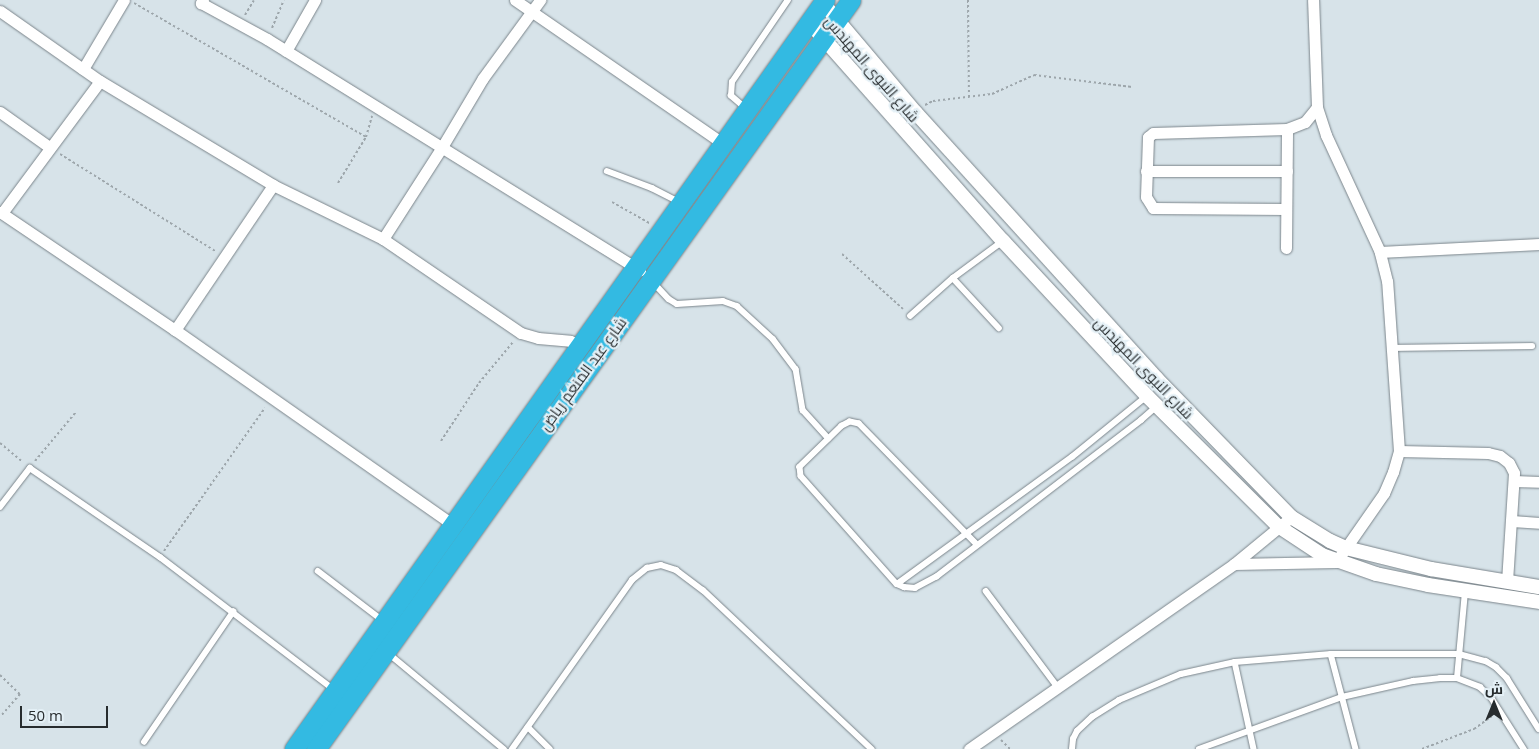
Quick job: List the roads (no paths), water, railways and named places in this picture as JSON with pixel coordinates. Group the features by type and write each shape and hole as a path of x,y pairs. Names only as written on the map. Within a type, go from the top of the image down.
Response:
{"highway":[{"name":"شارع عبد المنعم رياض","path":"316,749 386,651 453,525 581,344 697,214 836,18 851,0"},
{"name":"شارع عبد المنعم رياض","path":"294,749 384,621 424,580 643,274 662,230 823,1"},
{"path":"681,204 697,214"},
{"path":"371,638 386,651"}],"street":[{"path":"83,69 124,0"},
{"path":"286,51 315,0"},
{"path":"515,0 724,144"},
{"path":"383,239 442,147 483,78 540,0"},
{"path":"1234,564 1336,562 1384,492 1393,472 1399,450 1390,348 1388,289 1380,252 1326,135 1317,107 1313,0"},
{"path":"200,1 267,39 643,274"},
{"name":"شارع النبوى المهندس","path":"823,1 916,113 1156,378 1291,517 1330,542 1346,548 1431,569 1539,587"},
{"path":"0,11 100,81 273,185 383,239 521,333 538,338 581,344"},
{"name":"شارع النبوى المهندس","path":"809,22 1003,241 1144,393 1278,526 1336,562 1376,574 1465,591 1539,602"},
{"path":"100,81 1,213 175,330 453,525"},
{"path":"1286,209 1157,210 1147,202 1147,141 1153,133 1287,129 1305,122 1317,107"},
{"path":"0,112 50,147"},
{"path":"1286,248 1287,129"},
{"path":"1146,171 1286,171"},
{"path":"175,330 273,185"},
{"path":"1003,241 1021,228"},
{"path":"1380,252 1539,244"},
{"path":"1144,393 1156,378"},
{"path":"1194,444 1208,432"},
{"path":"1399,450 1488,453 1500,456 1509,462 1514,473 1514,480 1507,582"},
{"path":"1514,480 1539,482"},
{"path":"969,749 1234,564 1291,517"},
{"path":"1512,521 1539,523"}],"lane":[{"path":"747,110 731,96 732,82 788,0"},
{"path":"607,171 652,188 681,204"},
{"path":"910,316 953,278 1003,241"},
{"path":"643,274 668,299 677,304 723,301 737,306 773,338 788,357 797,374 802,410 828,438"},
{"path":"953,278 999,328"},
{"path":"1390,348 1532,346"},
{"path":"897,584 1045,477 1144,393"},
{"path":"977,545 859,424 847,423 828,438 800,467 800,473 897,584 909,588 922,585 977,545 1157,406"},
{"path":"0,507 30,468 160,557 336,690"},
{"path":"1045,477 1055,486"},
{"path":"512,749 632,580 647,568 662,565 676,570 704,590 872,749"},
{"path":"318,571 384,621"},
{"path":"986,591 1057,686"},
{"path":"1457,678 1465,591"},
{"path":"144,742 233,612"},
{"path":"386,651 504,749"},
{"path":"1331,654 1356,749"},
{"path":"1072,749 1072,739 1077,731 1092,717 1119,700 1181,674 1234,662 1331,654 1458,654 1486,661 1496,667 1507,678 1539,729"},
{"path":"1234,662 1254,749"},
{"path":"1198,749 1342,697 1413,681 1457,678 1480,687 1491,697 1524,749"},
{"path":"528,727 550,749"}]}
